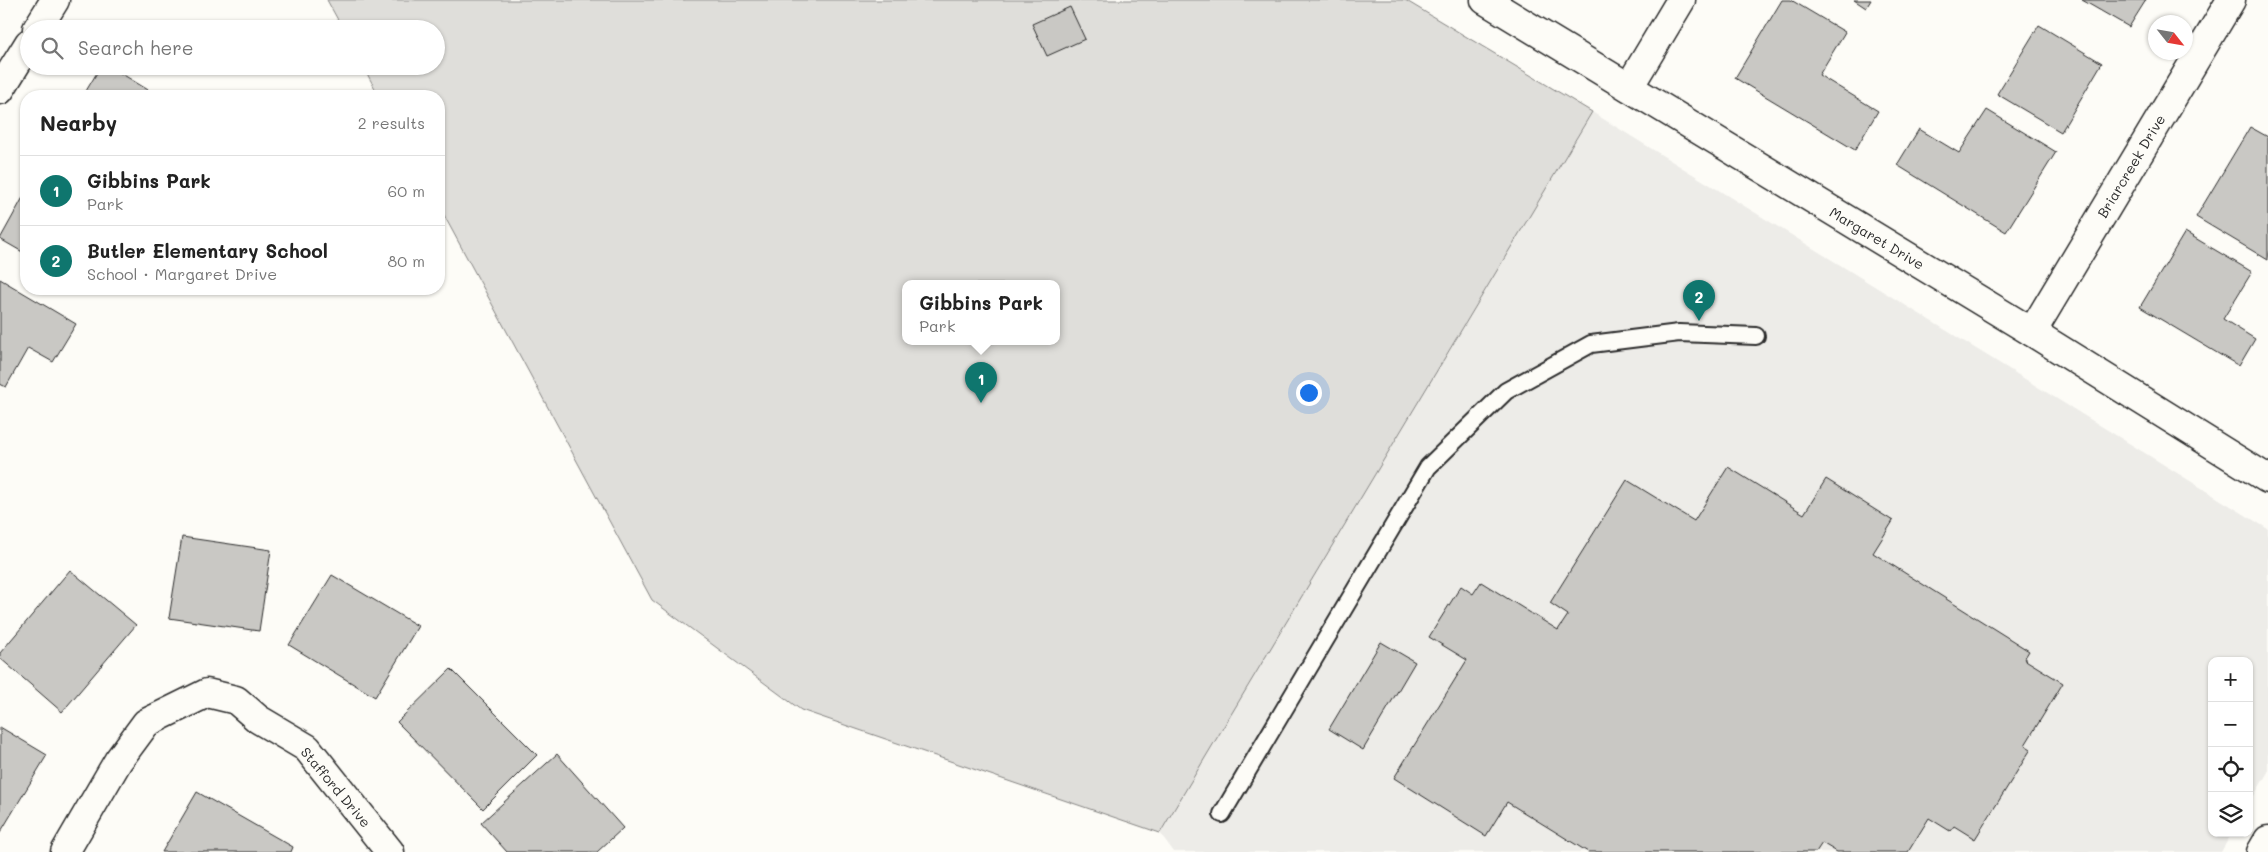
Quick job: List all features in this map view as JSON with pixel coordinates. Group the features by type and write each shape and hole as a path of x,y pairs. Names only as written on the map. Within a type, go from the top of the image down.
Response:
{"street":[{"path":"43,20 55,0"},
{"name":"Margaret Drive","path":"1485,0 2032,332 2268,478"},
{"path":"1629,87 1681,0"},
{"name":"Briarcreek Drive","path":"2032,332 2231,0"},
{"path":"0,90 20,58"},
{"name":"Stafford Drive","path":"65,852 118,761 146,723 207,693 236,700 258,719 307,748 390,852"},
{"path":"2260,852 2268,840"}],"lane":[{"path":"1222,814 1428,467 1506,391 1591,344 1679,333 1756,336"}],"shaded area":[{"path":"327,0 1405,0 1592,112 1160,833 801,710 652,600 445,217 445,90 376,90 368,75 445,75 445,20 338,20"},
{"path":"1592,112 2268,529 2268,772 2253,797 2253,657 2208,657 2208,837 2230,837 2221,852 1174,852 1160,833"}],"building":[{"path":"1782,0 1791,0 1845,32 1819,75 1878,111 1855,150 1735,78"},
{"path":"1854,0 1871,0 1866,8"},
{"path":"2082,0 2146,0 2129,27"},
{"path":"1070,7 1085,39 1047,56 1032,24"},
{"path":"2039,25 2102,63 2061,132 1997,94"},
{"path":"96,75 124,75 148,90 87,90"},
{"path":"1987,110 2056,152 2006,232 1897,165 1919,129 1959,153"},
{"path":"2250,127 2268,137 2268,260 2196,217"},
{"path":"20,203 20,251 0,239"},
{"path":"2185,232 2252,272 2223,319 2255,339 2239,366 2140,307"},
{"path":"0,279 20,291 20,295 27,295 76,324 53,362 28,348 6,387 0,384"},
{"path":"1728,467 1804,514 1826,479 1893,521 1873,553 2029,651 2024,659 2063,683 2025,745 2031,749 1975,839 1954,826 1950,831 1929,818 1908,852 1837,852 1822,843 1816,852 1588,852 1507,802 1486,836 1394,778 1467,660 1429,637 1461,586 1473,594 1481,582 1558,630 1568,615 1550,603 1627,480 1694,521"},
{"path":"182,537 271,550 259,631 169,618"},
{"path":"70,570 136,625 62,712 0,658 0,653"},
{"path":"332,575 418,626 375,697 289,645"},
{"path":"1381,642 1415,662 1363,750 1329,729"},
{"path":"451,669 537,755 483,809 397,722"},
{"path":"0,727 47,755 0,833"},
{"path":"557,754 623,828 597,852 507,852 481,823"},
{"path":"197,792 293,847 291,852 162,852"}],"place":[{"name":"Butler Elementary School","path":"1699,321"},
{"name":"Gibbins Park","path":"981,403"}]}
